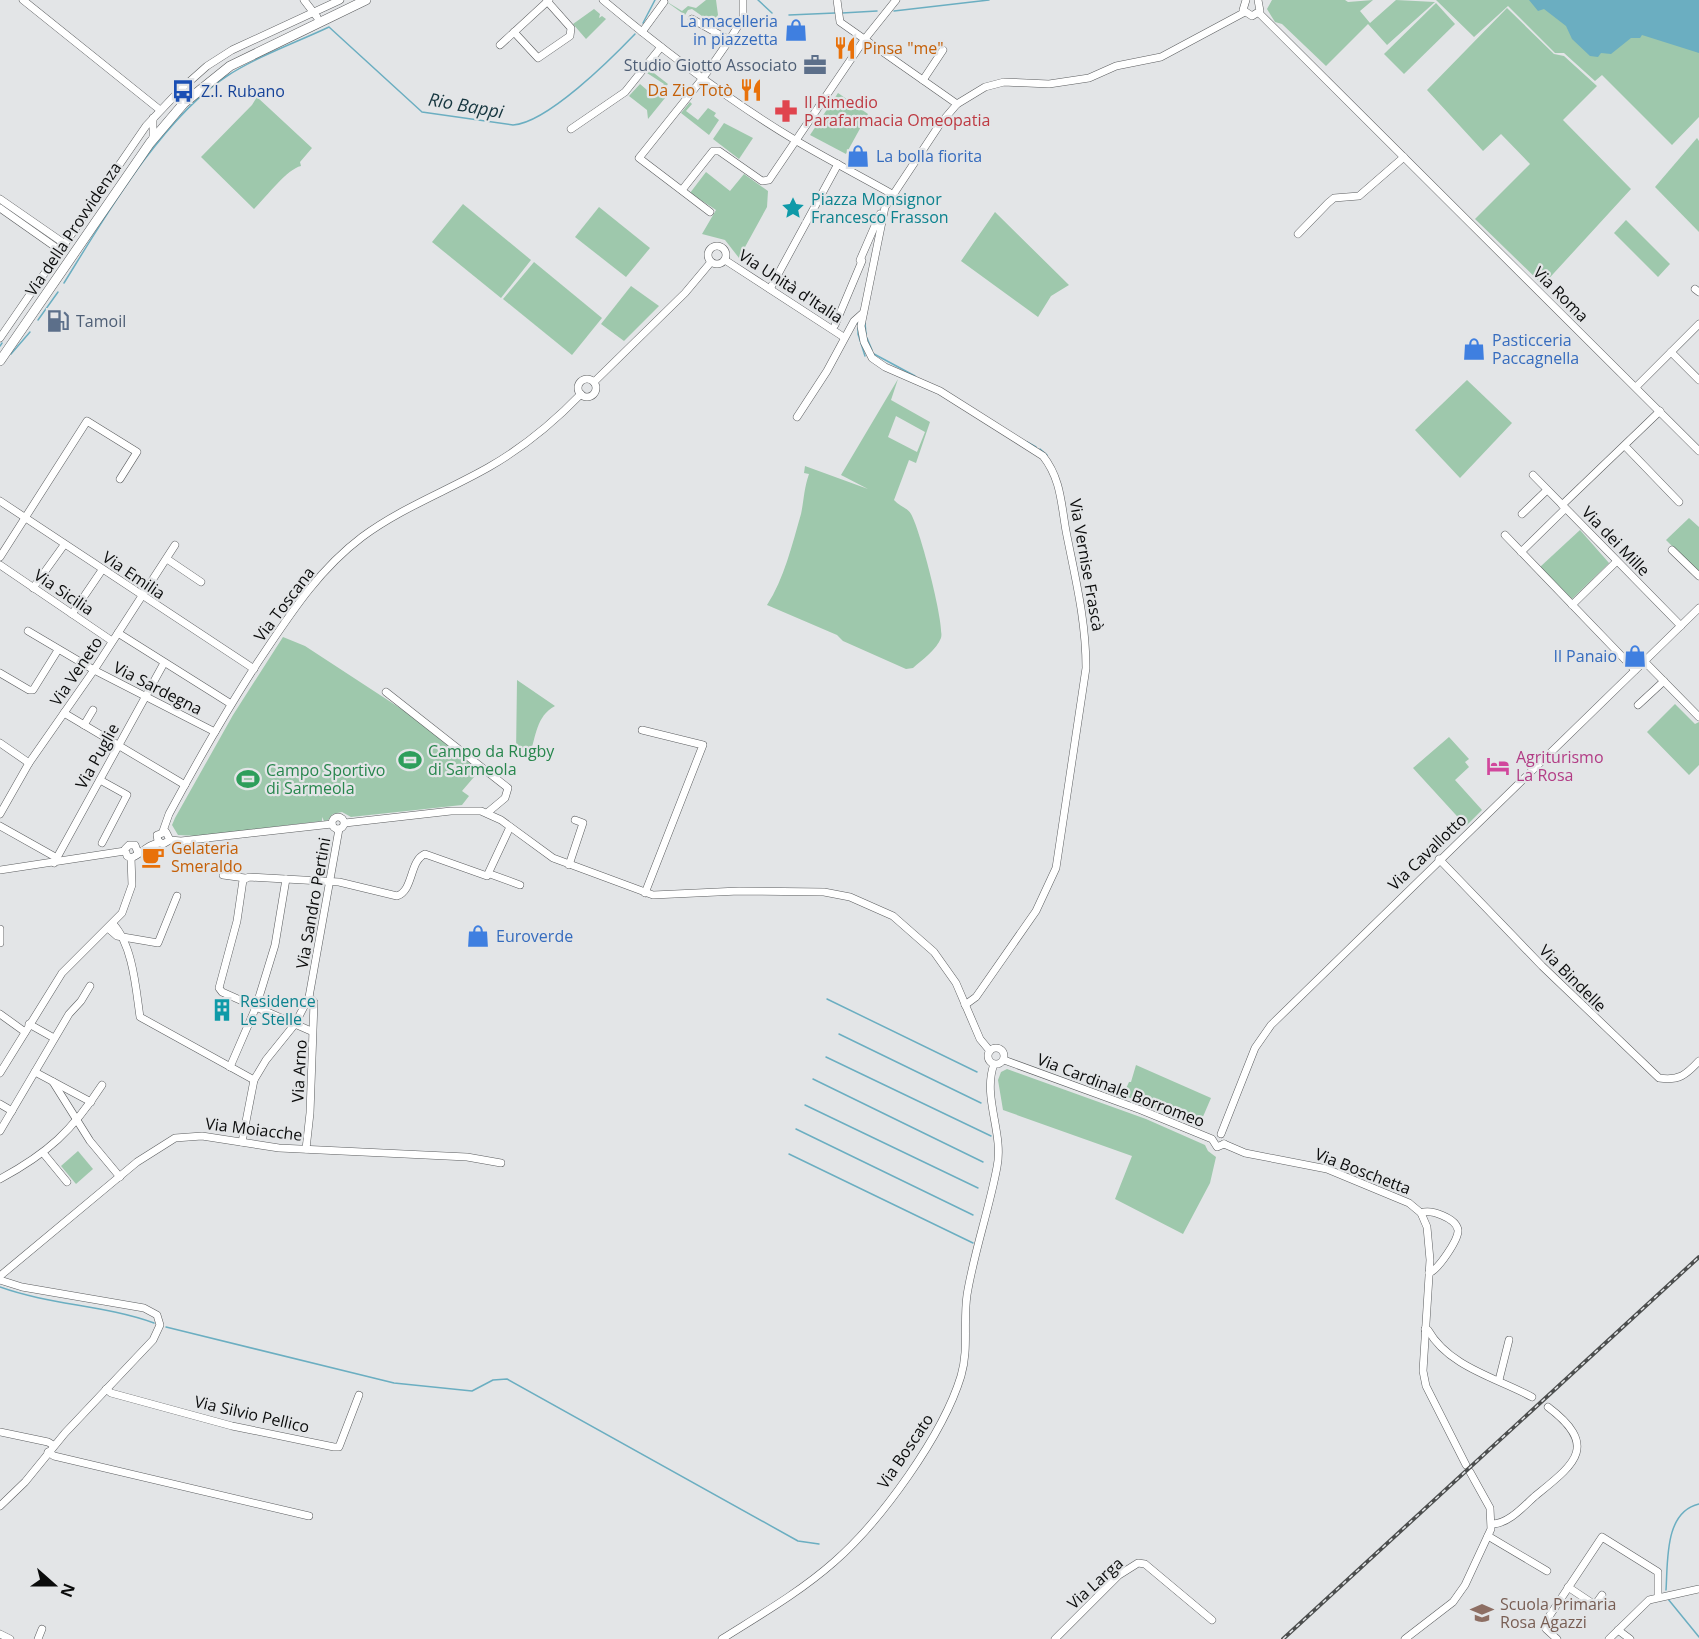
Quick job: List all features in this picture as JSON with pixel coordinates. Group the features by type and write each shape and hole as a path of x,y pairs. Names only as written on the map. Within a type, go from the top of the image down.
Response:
{"main road":[{"name":"Via della Provvidenza","path":"0,361 153,139 192,96 230,66 321,24 366,0"}],"street":[{"path":"23,0 162,108 170,118"},
{"path":"304,0 321,24"},
{"name":"Via della Provvidenza","path":"0,338 162,108 202,70 220,57 315,14 340,0"},
{"path":"603,0 612,3 639,30 703,78 795,140 892,194"},
{"path":"710,213 639,158 703,78 729,40 743,18 743,0"},
{"path":"682,190 712,152 718,151 766,181 772,176 864,40 896,0"},
{"path":"1246,0 1243,7 1245,12 1252,16 1259,13 1261,5 1258,0"},
{"path":"500,45 514,32 548,1 571,28 570,36 538,58 514,32"},
{"path":"639,30 664,2"},
{"path":"837,2 840,22 957,104"},
{"name":"Via Vernise Frascà","path":"835,325 892,194 927,140 957,104 985,87 1004,82 1071,83 1116,66 1161,57 1245,12"},
{"name":"Via Roma","path":"1259,13 1699,451"},
{"path":"692,19 729,40"},
{"path":"571,129 625,92 661,47"},
{"path":"923,80 943,50"},
{"path":"153,139 154,118 170,118"},
{"path":"1298,234 1328,202 1334,198 1359,196 1404,157"},
{"path":"770,289 838,164"},
{"path":"0,199 63,248"},
{"name":"Via Vernise Frascà","path":"885,207 862,313 861,326 864,342 872,358 885,367 940,391 1043,456 1051,467 1061,491 1086,638 1086,668 1056,868 1036,911 976,997 965,1005"},
{"path":"0,208 63,248"},
{"path":"75,230 86,237"},
{"name":"Via Toscana","path":"594,382 685,293 711,262 708,252 714,246 720,246 725,250 725,260"},
{"path":"711,262 718,264 725,260"},
{"name":"Via Unità d'Italia","path":"725,260 842,336"},
{"path":"47,271 58,278"},
{"name":"Via Vernise Frascà","path":"796,417 827,371 854,321 862,313"},
{"path":"1636,387 1699,324"},
{"path":"1671,352 1699,380"},
{"name":"Via Toscana","path":"588,379 594,382 597,388 595,394 589,397 581,394 578,389 580,382 588,379"},
{"name":"Via Toscana","path":"160,833 231,704 287,616 310,586 362,537 416,503 462,482 517,450 540,433 581,394"},
{"path":"1521,552 1660,411"},
{"path":"1,555 87,421 137,452 120,479"},
{"path":"1625,446 1679,502"},
{"name":"Via dei Mille","path":"1533,475 1681,626"},
{"path":"1522,514 1548,490"},
{"name":"Via Emilia","path":"0,501 254,669"},
{"path":"1505,535 1635,670"},
{"path":"33,588 64,545"},
{"name":"Via Veneto","path":"0,814 29,763 94,670 176,545"},
{"path":"1672,550 1699,576"},
{"path":"167,559 201,582"},
{"path":"1572,605 1616,562"},
{"name":"Via Sicilia","path":"0,565 112,641"},
{"path":"72,614 102,570"},
{"name":"Via Cavallotto","path":"1221,1134 1255,1048 1271,1025 1699,608"},
{"name":"Via Sardegna","path":"28,631 94,670 215,732"},
{"path":"118,633 231,704"},
{"path":"0,673 28,690 33,690 58,650"},
{"path":"1644,661 1699,717"},
{"name":"Via Puglie","path":"55,860 164,663"},
{"path":"1638,705 1664,681"},
{"path":"386,692 508,788 505,798 487,813"},
{"path":"84,725 93,710"},
{"path":"64,713 184,786"},
{"path":"642,730 703,745 645,893"},
{"path":"0,743 29,763"},
{"path":"100,780 127,795 102,843"},
{"name":"Via Cardinale Borromeo","path":"135,855 147,846 166,844 170,840 181,841 332,824 336,817 341,817 345,823 452,811 487,813 543,852 569,865 645,893 673,896 714,891 824,892 850,897 889,914 924,940 949,973 980,1040 990,1051"},
{"path":"569,865 583,823 575,820"},
{"path":"332,824 339,829 345,823"},
{"path":"0,826 55,860"},
{"path":"223,875 330,881 397,896 404,892 422,855 425,854 484,877 490,874 510,827"},
{"name":"Via Sandro Pertini","path":"242,1142 254,1080 266,1060 295,1024 309,997 339,829"},
{"path":"125,851 127,846 146,844 160,833 169,834 170,840"},
{"path":"160,833 160,843"},
{"path":"0,1073 62,973 111,927 122,913 132,885 135,845"},
{"path":"0,870 125,851 135,855"},
{"name":"Via Bindelle","path":"1439,859 1542,966 1659,1078 1673,1080 1680,1078 1699,1061"},
{"path":"490,874 520,885"},
{"path":"245,878 219,989 311,1031"},
{"path":"230,1067 256,1007 271,962 286,879"},
{"path":"121,936 158,943 177,896"},
{"path":"111,927 121,936 133,969 140,1017 254,1080"},
{"path":"0,929 0,943"},
{"path":"0,1131 54,1038 90,986"},
{"name":"Via Arno","path":"306,1149 314,1032 314,1002 309,997"},
{"path":"0,1014 25,1032"},
{"path":"29,1024 54,1038"},
{"name":"Via Cardinale Borromeo","path":"990,1051 1000,1049 1004,1060 1141,1110 1212,1139 1215,1146 1220,1147 1224,1144"},
{"name":"Via Cardinale Borromeo","path":"990,1051 988,1058 994,1064"},
{"path":"994,1064 1004,1060"},
{"name":"Via Boscato","path":"722,1639 774,1607 835,1561 901,1484 941,1425 955,1395 965,1361 966,1301 999,1154 990,1081 994,1064"},
{"path":"35,1072 91,1102"},
{"path":"53,1082 90,1141 120,1177"},
{"path":"0,1179 44,1154 77,1122 102,1085"},
{"path":"0,1104 12,1112"},
{"path":"1212,1139 1216,1134 1221,1134 1225,1137 1224,1144"},
{"name":"Via Moiacche","path":"2,1279 12,1266 147,1154 175,1138 191,1136 306,1149 467,1157 501,1163"},
{"name":"Via Boschetta","path":"1224,1144 1245,1153 1328,1169 1409,1203 1421,1213 1429,1239 1429,1273 1422,1355 1426,1386 1490,1508 1492,1524"},
{"path":"44,1154 67,1182"},
{"path":"1421,1213 1428,1211 1449,1219 1458,1231 1441,1263 1435,1271 1429,1273"},
{"path":"0,1506 25,1482 53,1445 153,1340 160,1325 157,1315 144,1308 22,1287 2,1279"},
{"path":"1425,1329 1442,1350 1455,1360 1532,1397"},
{"path":"1499,1380 1509,1340"},
{"name":"Via Silvio Pellico","path":"106,1389 111,1393 232,1426 334,1447 339,1446 359,1395"},
{"path":"1405,1639 1453,1602 1465,1585 1492,1524 1502,1523 1566,1471 1573,1461 1578,1449 1573,1429 1548,1407"},
{"path":"0,1432 53,1445"},
{"path":"48,1452 54,1456 309,1516"},
{"path":"1488,1536 1547,1571"},
{"path":"1557,1639 1545,1626 1599,1540 1606,1538 1658,1572 1658,1597"},
{"name":"Via Larga","path":"1055,1639 1119,1575 1138,1563 1145,1564 1212,1620"},
{"path":"1568,1587 1595,1605 1602,1595"},
{"path":"1610,1639 1638,1610 1658,1597 1699,1589"},
{"path":"38,1639 42,1629"},
{"path":"1618,1630 1630,1639"},
{"path":"0,1634 10,1639"}],"green space":[{"path":"664,0 682,11 688,6 696,8 706,0 716,0 718,15 712,23 692,9 688,10 685,15"},
{"path":"1272,0 1345,0 1348,2 1373,0 1360,11 1370,23 1396,0 1435,2 1387,45 1368,24 1326,66 1282,24 1275,22 1267,9"},
{"path":"1436,0 1699,0 1699,117 1672,145 1602,75 1595,81 1564,53 1555,53 1508,6 1474,37"},
{"path":"1436,3 1455,24 1404,74 1384,54"},
{"path":"1507,8 1554,54 1564,56 1597,86 1563,120 1631,189 1543,285 1475,219 1530,164 1501,134 1483,151 1427,90"},
{"path":"594,9 600,14 599,18 602,16 606,19 586,39 573,24"},
{"path":"650,70 668,84 664,89 669,93 648,119 647,110 629,96 640,84 654,96 664,84 647,73"},
{"path":"838,93 868,114 846,154 810,135"},
{"path":"257,97 312,148 300,162 301,166 284,177 254,209 201,157 252,105"},
{"path":"690,102 692,104 686,111 698,120 708,108 716,113 714,116 719,120 709,135 681,113"},
{"path":"724,123 753,138 739,159 713,139"},
{"path":"1697,138 1699,141 1699,232 1655,187"},
{"path":"706,172 730,191 744,174 768,191 767,207 739,258 725,240 702,234 716,210 690,193"},
{"path":"463,204 531,260 501,298 432,242"},
{"path":"599,207 650,248 626,277 575,237"},
{"path":"995,212 1069,285 1051,296 1038,317 961,261"},
{"path":"1626,220 1670,264 1658,277 1614,233"},
{"path":"534,262 602,318 572,355 503,299"},
{"path":"631,286 659,306 624,341 601,324"},
{"path":"898,379 891,400 930,422 916,463 909,460 894,500 910,512 915,523 931,577 941,630 941,638 936,646 913,668 906,669 843,641 837,635 767,605 783,573 801,514 809,474 804,473 805,466 868,489 841,475","holes":["896,416 925,432 917,452 888,437"]},
{"path":"1467,380 1512,423 1460,478 1415,430"},
{"path":"1689,518 1699,527 1699,573 1666,540"},
{"path":"1580,530 1609,563 1572,599 1540,567"},
{"path":"283,637 305,646 406,712 480,770 462,791 469,796 462,805 351,817 342,812 333,814 324,821 322,817 322,821 198,836 178,835 172,825 175,818 233,715"},
{"path":"517,680 555,706 540,721 530,754 516,754"},
{"path":"1675,704 1695,724 1699,722 1699,765 1689,775 1647,732"},
{"path":"1449,737 1469,759 1465,762 1469,767 1455,780 1482,810 1466,826 1413,768"},
{"path":"1136,1065 1211,1098 1199,1126 1123,1095 1131,1082"},
{"path":"1007,1069 1146,1119 1205,1145 1208,1151 1216,1157 1210,1183 1183,1234 1115,1199 1132,1156 1003,1110 998,1080 1001,1072"},
{"path":"78,1151 93,1169 76,1184 61,1166"}],"water":[{"path":"1529,0 1699,0 1699,53 1642,35 1640,38 1631,38 1611,54 1601,53 1598,57 1590,56 1572,39 1566,26 1544,9 1538,11"}],"waterway":[{"name":"Rio Bappi","path":"643,23 655,0"},
{"name":"Rio Bappi","path":"758,0 772,13"},
{"name":"Rio Bappi","path":"894,11 989,0"},
{"path":"842,13 877,11"},
{"name":"Rio Bappi","path":"789,15 835,13"},
{"name":"Rio Bappi","path":"64,283 136,170 180,117 203,94 251,62 329,27 422,112 513,125 527,122 560,102 595,73 635,34"},
{"path":"38,320 58,292"},
{"path":"858,322 858,334 865,356"},
{"path":"865,323 866,334"},
{"path":"11,354 30,332"},
{"path":"867,338 872,350"},
{"path":"874,354 915,376"},
{"path":"1027,442 1036,447"},
{"path":"1040,449 1047,455"},
{"path":"827,999 977,1072"},
{"path":"839,1034 981,1103"},
{"path":"826,1057 991,1136"},
{"path":"813,1079 983,1162"},
{"path":"805,1105 978,1188"},
{"path":"796,1129 973,1215"},
{"path":"789,1154 973,1243"},
{"path":"0,1287 38,1298 116,1312 154,1323"},
{"path":"166,1327 394,1383 472,1391 493,1380 507,1379 798,1541 819,1544"},
{"path":"1666,1590 1668,1553 1674,1527 1679,1517 1688,1509 1699,1504"},
{"path":"1668,1599 1699,1637"}],"railway":[{"path":"1283,1639 1699,1257"}],"place":[{"name":"La macelleria in piazzetta","path":"796,30"},
{"name":"Pinsa \"me\"","path":"845,48"},
{"name":"Studio Giotto Associato","path":"815,65"},
{"name":"Da Zio Totò","path":"751,90"},
{"name":"Z.I. Rubano","path":"183,91"},
{"name":"Il Rimedio Parafarmacia Omeopatia","path":"786,111"},
{"name":"La bolla fiorita","path":"858,156"},
{"name":"Piazza Monsignor Francesco Frasson","path":"793,208"},
{"name":"Tamoil","path":"58,321"},
{"name":"Pasticceria Paccagnella","path":"1474,349"},
{"name":"Il Panaio","path":"1635,656"},
{"name":"Campo da Rugby di Sarmeola","path":"410,760"},
{"name":"Agriturismo La Rosa","path":"1498,766"},
{"name":"Campo Sportivo di Sarmeola","path":"248,779"},
{"name":"Gelateria Smeraldo","path":"153,857"},
{"name":"Euroverde","path":"478,936"},
{"name":"Residence Le Stelle","path":"222,1010"},
{"name":"Scuola Primaria Rosa Agazzi","path":"1482,1613"}]}
